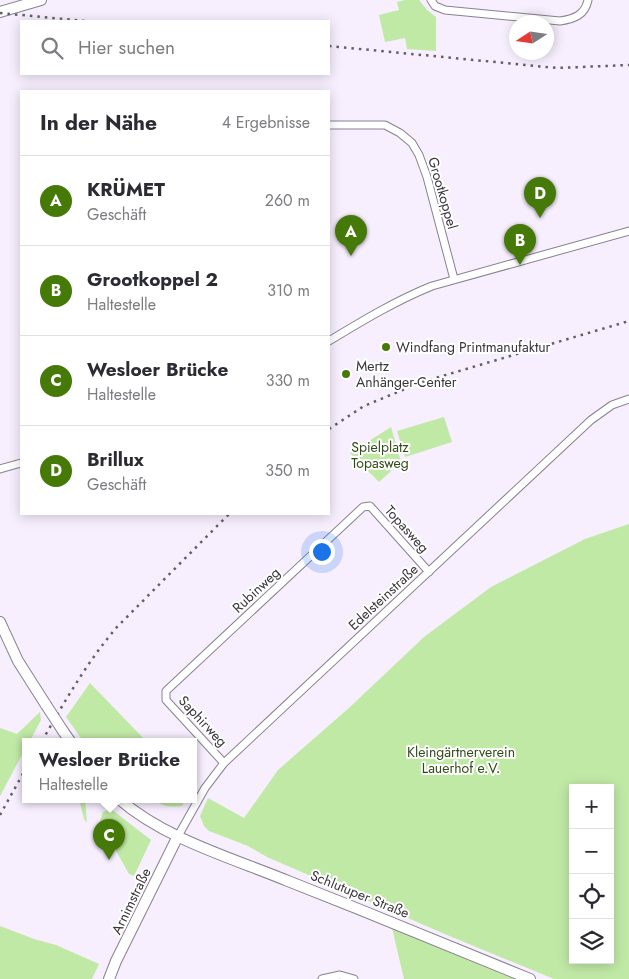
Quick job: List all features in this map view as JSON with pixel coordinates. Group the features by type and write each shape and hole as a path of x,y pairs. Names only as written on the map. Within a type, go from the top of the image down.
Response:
{"main road":[{"path":"0,12 41,0"},
{"path":"0,622 18,661 68,738"},
{"name":"Schlutuper Straße","path":"124,803 178,836 202,848 390,921 530,979"},
{"name":"Arnimstraße","path":"109,979 116,961 178,836"}],"street":[{"path":"431,0 435,6 445,10 560,21 575,18 584,11 588,0"},
{"name":"Grootkoppel","path":"330,124 385,125 400,133 412,143 419,155 427,177 454,279"},
{"path":"330,340 410,295 454,279 629,231"},
{"name":"Edelsteinstraße","path":"197,802 224,763 591,420 612,406 629,399"},
{"path":"0,469 20,463"},
{"name":"Topasweg","path":"367,506 370,506 429,572"},
{"name":"Rubinweg","path":"165,696 166,691 363,507 367,506"},
{"name":"Saphirweg","path":"165,696 166,700 224,763"},
{"name":"Edelsteinstraße","path":"178,836 197,803"},
{"path":"322,979 340,975 354,979"}],"green space":[{"path":"419,0 436,17 436,51 407,49 405,38 385,42 379,15 399,10 397,2"},
{"path":"444,417 452,442 405,457 397,431"},
{"name":"Spielplatz Topasweg","path":"391,427 401,462 379,482 350,453"},
{"name":"Kleingärtnerverein Lauerhof e.V.","path":"629,524 629,979 554,979 447,935 267,857 248,846 209,831 204,826 200,816 208,798 244,818 278,770 350,707 424,637 491,587 585,539"},
{"path":"90,683 143,738 81,738 66,717"},
{"path":"40,712 41,720 32,738 22,738 22,755 0,796 0,728 17,734"},
{"path":"80,803 85,803 87,823 84,819"},
{"path":"159,803 184,803 182,806 173,807"},
{"path":"111,809 151,840 134,876 129,874 100,822 103,812"},
{"path":"0,926 56,945 99,964 92,979 0,979"},
{"path":"392,928 514,979 404,979"}],"railway":[{"path":"0,13 74,20"},
{"path":"330,46 557,68 629,65"},
{"path":"330,428 364,406 422,382 629,321"},
{"path":"44,738 86,668 106,640 228,515"},
{"path":"0,815 22,775"}],"place":[{"name":"Brillux","path":"540,218"},
{"name":"KRÜMET","path":"351,256"},
{"name":"Grootkoppel 2","path":"520,265"},
{"name":"Windfang Printmanufaktur","path":"386,347"},
{"name":"Mertz Anhänger-Center","path":"346,374"},
{"name":"Wesloer Brücke","path":"109,860"}]}
